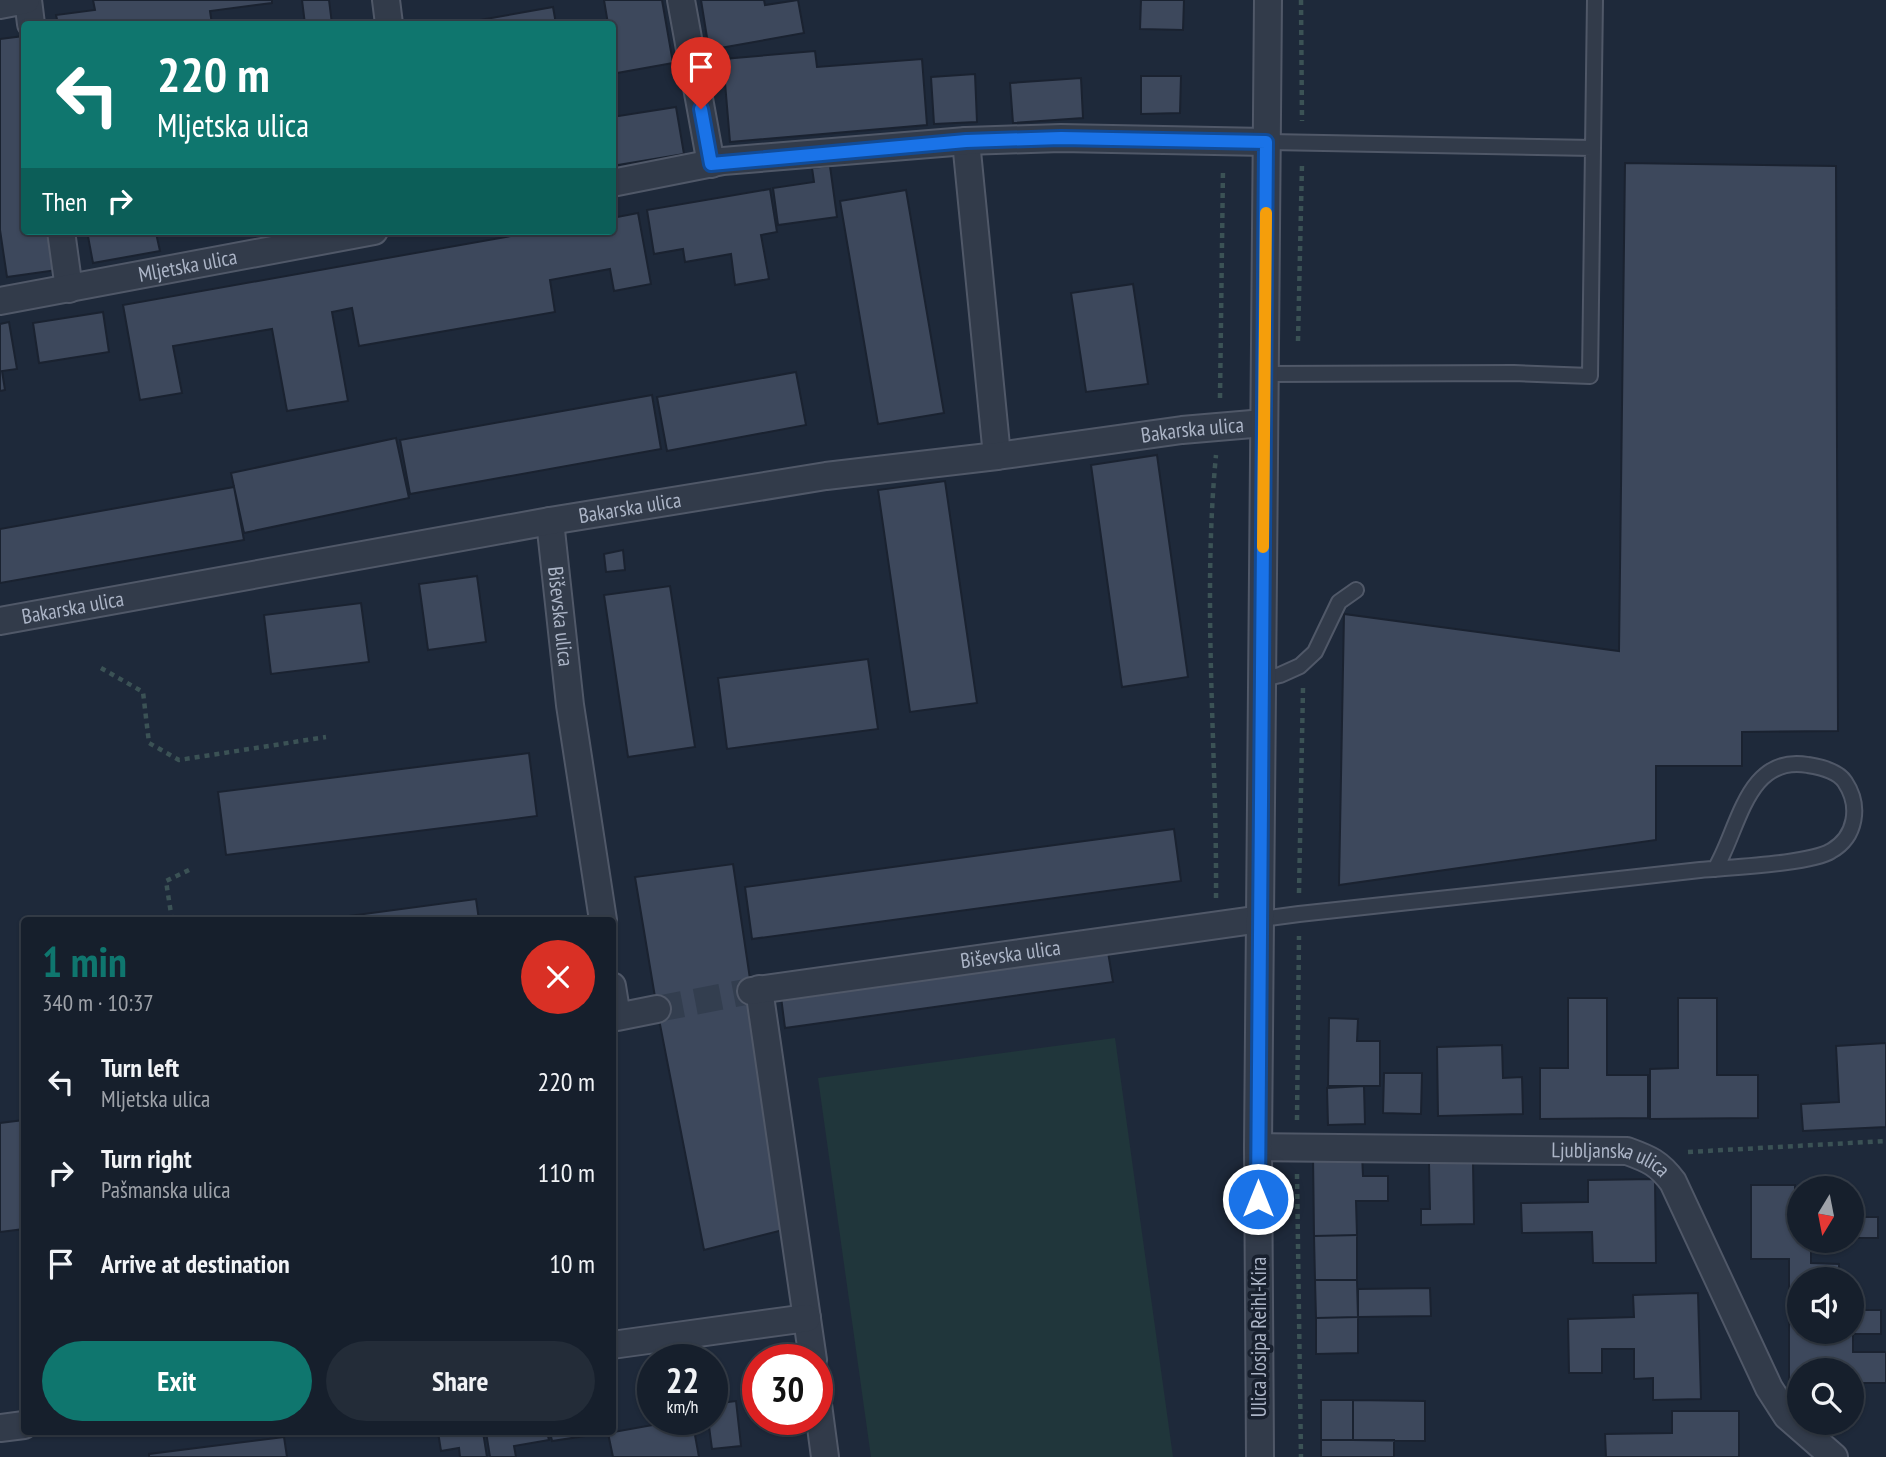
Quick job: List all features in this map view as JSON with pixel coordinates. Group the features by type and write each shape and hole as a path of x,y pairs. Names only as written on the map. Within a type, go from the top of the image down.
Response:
{"street":[{"path":"0,5 27,0 30,21"},
{"path":"386,0 389,21"},
{"path":"681,0 711,164"},
{"name":"Ulica Josipa Reihl-Kira","path":"1260,1457 1258,1147 1268,0"},
{"path":"616,182 711,164 966,141 1061,138 1228,139 1266,142"},
{"path":"966,141 997,456"},
{"path":"62,235 69,289"},
{"name":"Mljetska ulica","path":"0,301 353,235"},
{"name":"Bakarska ulica","path":"0,621 550,521 826,476 1220,426 1264,423"},
{"name":"Biševska ulica","path":"550,521 570,705 603,917"},
{"name":"Biševska ulica","path":"811,1344 755,990 1261,919"},
{"path":"616,1011 617,1017 657,1009"},
{"name":"Ljubljanska ulica","path":"1258,1147 1627,1151 1645,1157 1661,1167 1672,1182 1769,1388 1787,1416 1834,1457"},
{"path":"616,1344 807,1318"},
{"path":"0,1428 21,1424"},
{"path":"822,1435 825,1457"}],"lane":[{"path":"1264,374 1514,373 1590,376 1595,0"},
{"path":"1266,142 1593,148"},
{"path":"1263,679 1300,667 1315,652 1339,602 1356,590"},
{"path":"1261,919 1299,914 1715,869 1812,858 1830,852 1846,839 1854,823 1854,801 1844,780 1824,768 1794,762 1770,770 1754,786 1715,869"}],"path":[{"path":"1296,374 1303,187 1301,0"},
{"path":"1216,926 1212,733 1212,504 1220,426 1223,159 1228,139"},
{"path":"1300,667 1304,696 1296,1147 1301,1457"},
{"path":"101,668 143,692 149,743 179,760 326,737"},
{"path":"172,917 166,881 189,870"},
{"path":"1661,1167 1682,1153 1886,1141"}],"green space":[{"path":"1115,1038 1173,1457 871,1457 818,1078"}],"building":[{"path":"93,0 272,0 272,3 210,11 212,21 57,21 56,15 95,10"},
{"path":"302,0 329,0 332,21 305,21"},
{"path":"604,0 662,0 673,63 617,73 616,21 608,21"},
{"path":"701,0 764,0 765,5 798,0 804,33 709,50"},
{"path":"1141,0 1184,0 1183,30 1140,29"},
{"path":"553,7 555,21 474,21"},
{"path":"21,36 21,235 53,235 57,270 7,277 0,230 0,39"},
{"path":"815,51 817,67 922,59 927,125 730,142 723,59"},
{"path":"975,74 977,122 934,124 931,77"},
{"path":"1141,76 1181,76 1180,113 1141,114"},
{"path":"1081,78 1083,118 1013,123 1010,83"},
{"path":"676,107 684,154 616,165 616,116"},
{"path":"1625,163 1836,166 1838,731 1742,732 1742,766 1656,766 1656,840 1339,885 1344,614 1619,651"},
{"path":"830,166 837,217 778,225 773,188 814,182 812,168"},
{"path":"770,189 777,232 761,235 769,279 735,285 731,254 685,262 683,249 654,254 647,210"},
{"path":"906,190 944,413 878,424 840,201"},
{"path":"638,213 651,284 614,291 610,269 550,280 555,312 359,346 352,308 332,312 348,401 287,411 272,329 173,346 182,393 140,400 123,305 517,235 616,235 616,217"},
{"path":"88,235 156,235 160,251 93,263"},
{"path":"1133,284 1148,384 1086,392 1071,293"},
{"path":"103,312 109,352 39,363 33,323"},
{"path":"9,322 17,369 2,371 5,390 0,391 0,324"},
{"path":"796,372 806,425 667,451 657,397"},
{"path":"652,395 661,449 410,494 400,440"},
{"path":"396,438 409,498 244,533 231,473"},
{"path":"1157,455 1188,677 1122,687 1091,465"},
{"path":"945,481 977,703 910,712 878,490"},
{"path":"234,487 244,540 0,583 0,529"},
{"path":"623,550 625,570 606,572 604,554"},
{"path":"477,576 486,642 428,650 419,584"},
{"path":"670,586 695,747 628,757 604,595"},
{"path":"361,603 369,662 271,674 264,615"},
{"path":"868,659 878,729 727,749 718,678"},
{"path":"529,753 537,816 226,855 218,792"},
{"path":"1174,829 1181,881 752,939 745,887"},
{"path":"733,864 787,1229 704,1250 657,1009 635,877"},
{"path":"476,899 479,917 341,917"},
{"path":"1108,952 1113,982 785,1028 781,997"},
{"path":"1568,998 1607,998 1607,1075 1648,1075 1648,1118 1540,1119 1540,1068 1568,1068"},
{"path":"1678,998 1717,998 1717,1075 1758,1075 1758,1118 1650,1119 1650,1069 1678,1068"},
{"path":"1329,1018 1358,1019 1357,1041 1380,1041 1380,1086 1328,1086"},
{"path":"1886,1043 1886,1127 1803,1131 1801,1104 1839,1102 1836,1046"},
{"path":"1502,1045 1503,1078 1522,1077 1523,1114 1438,1116 1437,1047"},
{"path":"1384,1073 1422,1073 1421,1114 1383,1113"},
{"path":"1364,1086 1365,1124 1328,1125 1327,1088"},
{"path":"21,1120 21,1229 0,1232 0,1123"},
{"path":"1362,1154 1363,1176 1388,1176 1388,1201 1356,1201 1357,1235 1314,1236 1313,1155"},
{"path":"1473,1162 1474,1224 1421,1225 1421,1209 1430,1209 1429,1163"},
{"path":"1655,1179 1656,1263 1593,1263 1592,1232 1522,1233 1521,1203 1588,1202 1588,1180"},
{"path":"1751,1185 1787,1185 1787,1253 1811,1253 1811,1263 1839,1264 1839,1267 1789,1267 1789,1259 1751,1259"},
{"path":"1864,1217 1878,1217 1878,1238 1864,1238"},
{"path":"1357,1235 1357,1280 1315,1280 1314,1236"},
{"path":"1315,1280 1357,1280 1358,1317 1316,1318"},
{"path":"1430,1288 1431,1316 1358,1317 1358,1289"},
{"path":"1698,1293 1701,1399 1653,1400 1653,1378 1634,1379 1634,1349 1602,1349 1602,1373 1569,1373 1568,1319 1634,1317 1633,1295"},
{"path":"1864,1310 1881,1310 1881,1334 1864,1334"},
{"path":"1358,1317 1358,1353 1316,1354 1316,1318"},
{"path":"1789,1344 1853,1344 1853,1352 1886,1352 1886,1383 1864,1383 1864,1358 1789,1358"},
{"path":"1321,1400 1353,1400 1353,1440 1321,1440"},
{"path":"1353,1400 1425,1401 1425,1441 1353,1440"},
{"path":"736,1401 741,1446 712,1449 710,1435 728,1435 728,1402"},
{"path":"1672,1411 1739,1411 1739,1457 1606,1457 1605,1434 1672,1433"},
{"path":"637,1428 637,1435 695,1435 699,1457 613,1457 608,1435 616,1435 616,1432"},
{"path":"438,1435 483,1435 487,1457 460,1457 459,1448 441,1451"},
{"path":"486,1435 548,1435 549,1440 514,1446 516,1457 490,1457"},
{"path":"551,1435 591,1435 552,1441"},
{"path":"284,1437 287,1457 149,1457 149,1454"},
{"path":"1321,1440 1394,1440 1394,1457 1321,1457"}],"tunnel":[{"path":"657,1009 751,991"}],"slow traffic":[{"path":"1263,547 1266,213"}],"route":[{"path":"701,109 711,164 966,141 1061,138 1228,139 1266,142 1258,1199"}]}
